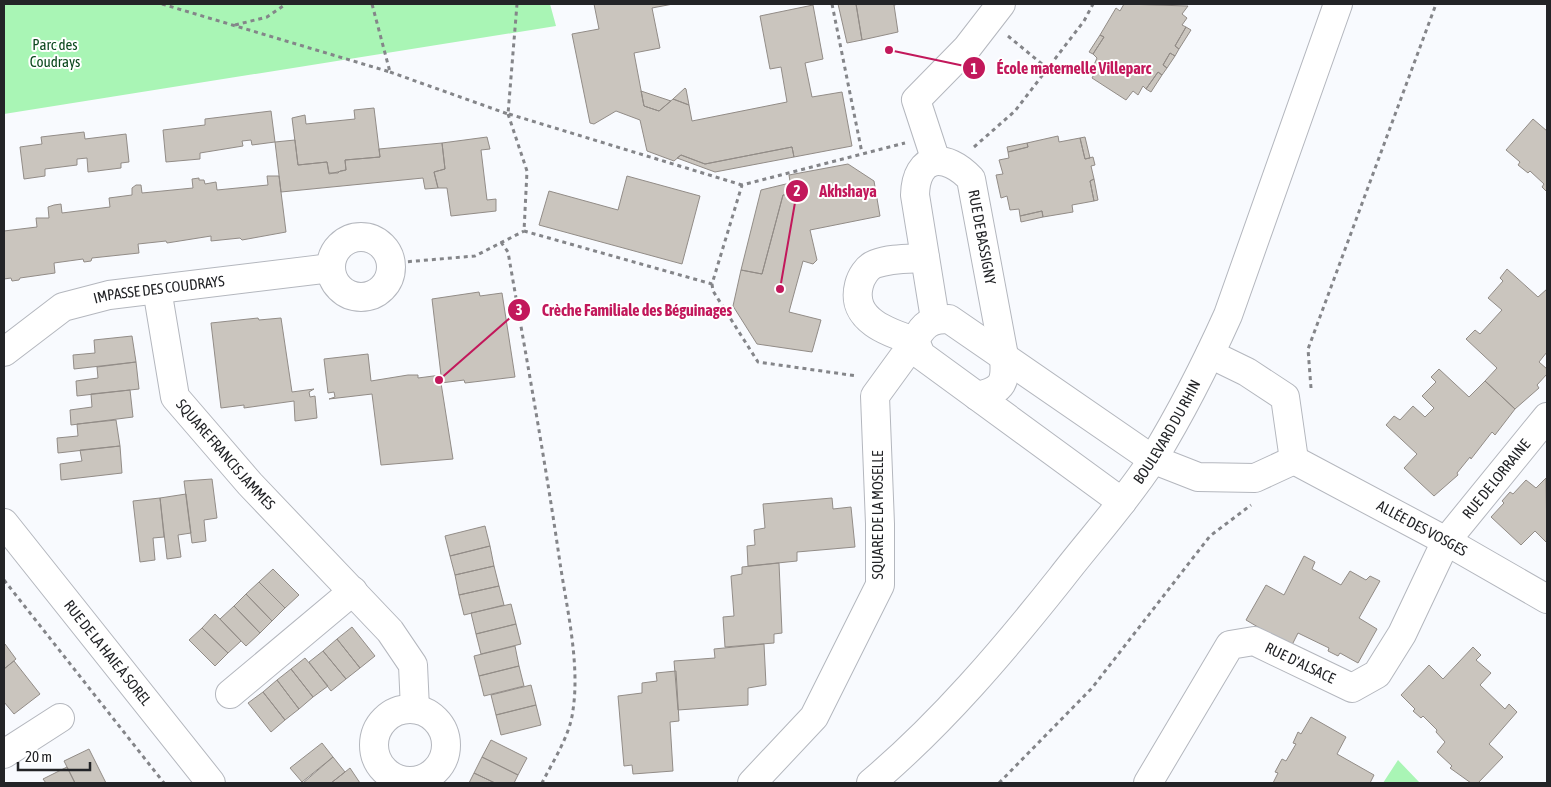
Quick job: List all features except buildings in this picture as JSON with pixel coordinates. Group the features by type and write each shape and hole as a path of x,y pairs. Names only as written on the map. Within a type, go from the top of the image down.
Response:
{"street":[{"name":"BOULEVARD DU RHIN","path":"871,783 970,686 1026,622 1122,502 1152,459 1210,354 1228,315 1338,4"},
{"path":"935,319 915,195 916,180 927,165 933,149 916,100 967,48 995,12"},
{"name":"RUE DE BASSIGNY","path":"933,149 945,160 960,167 971,178 1004,356 1006,376 1001,385 990,393 977,396"},
{"path":"358,237 368,238 384,246 392,263 388,282 374,295 364,298 345,293 338,286 331,268 336,251 342,244 358,237"},
{"path":"925,258 896,260 873,265 861,277 856,294 861,311 876,326 915,340 921,355 1122,502"},
{"name":"IMPASSE DES COUDRAYS","path":"4,352 63,307 109,295 331,268"},
{"name":"SQUARE FRANCIS JAMMES","path":"157,289 175,397 250,484 390,631 413,665 415,709"},
{"path":"915,340 922,327 935,319 948,318 1152,459 1198,477 1255,478 1294,460 1285,396 1247,372 1210,354"},
{"name":"SQUARE DE LA MOSELLE","path":"752,783 814,717 880,585 880,524 875,396 915,340"},
{"name":"RUE DE LORRAINE","path":"1446,541 1547,417"},
{"name":"ALLÉE DES VOSGES","path":"1294,460 1446,541 1547,599"},
{"name":"RUE DE LA HAIE À SOREL","path":"4,523 211,783"},
{"name":"RUE D'ALSACE","path":"1148,783 1230,644 1254,641 1352,688 1377,674 1402,634 1446,541"},
{"path":"230,694 353,591"},
{"path":"4,754 60,718"}],"path":[{"path":"162,4 390,72 508,114 742,185 862,153 974,147 1015,111 1084,21 1092,4"},
{"path":"234,25 267,17 286,4"},
{"path":"372,4 390,72"},
{"path":"517,4 508,114 527,171 524,231"},
{"path":"832,4 862,153"},
{"path":"1311,394 1308,349 1436,4"},
{"path":"995,12 1048,69"},
{"path":"742,185 712,284 713,292 758,362 833,371 885,382"},
{"path":"392,263 475,256 524,231 712,284"},
{"path":"502,242 508,252 553,514 571,635 575,687 573,711 569,727 542,783"},
{"path":"998,783 1092,688 1210,536 1257,501"},
{"path":"4,580 164,783"}],"green space":[{"name":"Parc des Coudrays","path":"4,4 550,4 556,26 4,114"},
{"path":"1398,760 1420,783 1383,783"}],"place":[{"name":"École maternelle Villeparc","path":"889,50"},
{"name":"Akhshaya","path":"780,289"},
{"name":"Crèche Familiale des Béguinages","path":"439,380"}]}
